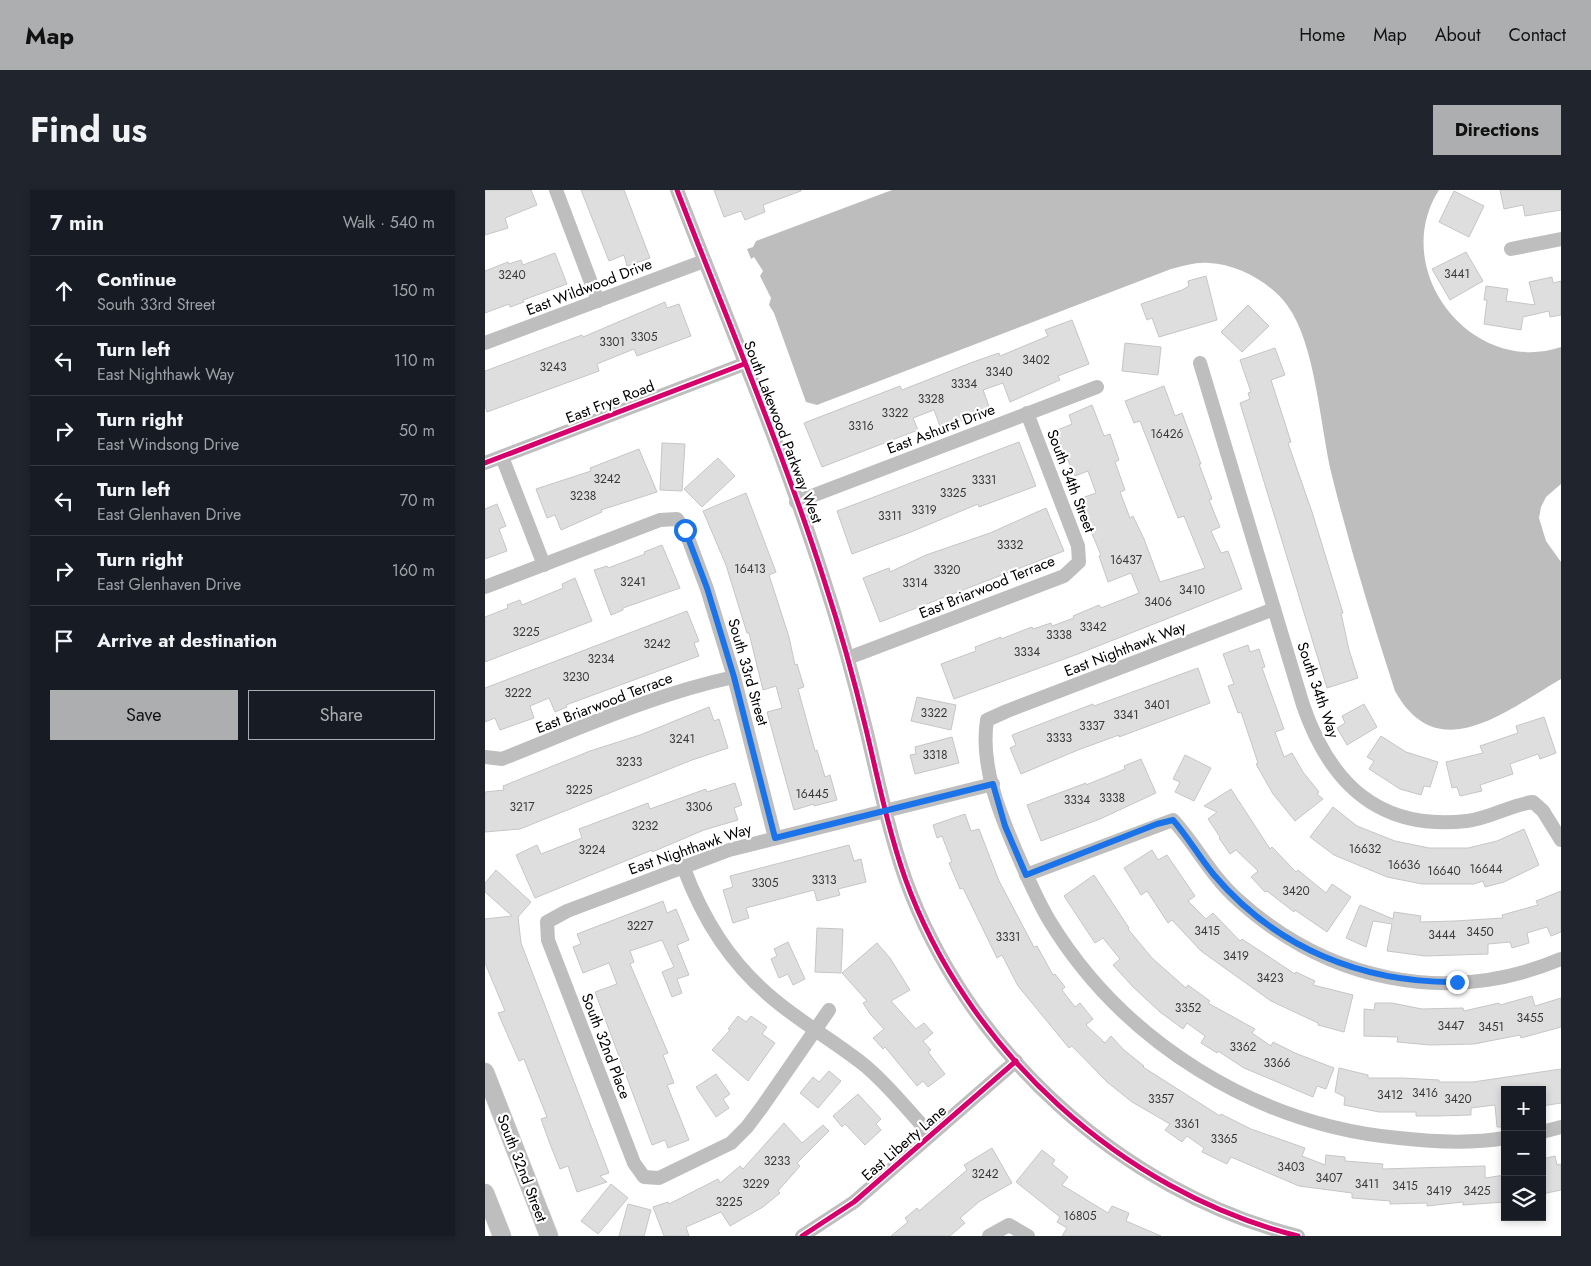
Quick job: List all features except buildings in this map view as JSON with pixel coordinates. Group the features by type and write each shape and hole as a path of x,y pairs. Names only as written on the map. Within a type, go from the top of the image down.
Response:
{"main road":[{"name":"South 32nd Street","path":"485,1072 549,1236"},
{"path":"485,1193 502,1236"}],"street":[{"path":"556,190 598,301"},
{"name":"South Lakewood Parkway West","path":"677,190 797,502 823,577 848,658 885,811 906,881 938,950 971,1005 1016,1061 1061,1107 1114,1149 1167,1184 1221,1211 1297,1236"},
{"path":"1511,249 1561,239"},
{"name":"East Wildwood Drive","path":"485,343 704,261"},
{"name":"South 34th Way","path":"1200,363 1311,730 1336,772 1354,790 1382,809 1413,820 1437,823 1468,821 1493,816 1516,804 1533,802 1543,811 1561,840"},
{"name":"East Frye Road","path":"485,463 744,364"},
{"name":"East Ashurst Drive","path":"797,502 1097,387"},
{"name":"South 34th Street","path":"1027,413 1078,546 1079,562"},
{"path":"485,587 544,565 502,457"},
{"name":"South 33rd Street","path":"544,565 660,520 677,519 685,530 707,588 734,677 775,838"},
{"name":"East Briarwood Terrace","path":"848,658 1064,576 1079,562"},
{"name":"East Nighthawk Way","path":"547,922 567,911 729,850 993,784 984,740 987,720 1274,609"},
{"name":"East Briarwood Terrace","path":"486,758 502,759 662,697 734,677"},
{"path":"993,784 1005,826 1026,875 1049,920 1076,959 1098,985 1158,1043 1221,1084 1265,1105 1317,1123 1356,1133 1434,1142 1501,1138"},
{"path":"1026,875 1157,824 1173,820 1214,875 1235,898 1279,934 1327,960 1367,973 1425,982 1487,980 1529,971 1561,959"},
{"path":"683,866 701,910 727,952 759,987 864,1064 931,1135"},
{"name":"South 32nd Place","path":"547,922 548,940 634,1163 644,1178 659,1178 731,1142 747,1127 816,1030"},
{"path":"816,1030 829,1010"},
{"name":"East Liberty Lane","path":"809,1234 854,1202 1016,1061"},
{"path":"1546,1131 1561,1127"},
{"path":"989,1236 1009,1225 1028,1236"}],"shaded area":[{"path":"892,190 1439,190 1426,221 1424,252 1432,283 1447,310 1470,332 1497,346 1528,352 1561,347 1561,484 1546,497 1541,507 1539,518 1546,541 1561,562 1561,679 1496,717 1474,726 1452,730 1431,726 1412,714 1395,691 1354,557 1332,476 1316,387 1305,341 1297,322 1280,297 1262,282 1242,271 1220,264 1204,263 1190,264 1171,269 817,405 806,402 774,313 769,305 771,298 760,276 763,271 754,257 751,259 747,249 753,247 756,241"}],"cycle path":[{"path":"677,190 772,433 808,531 847,654 888,823 905,878 932,941 967,1000 1009,1055 1058,1105 1112,1148 1171,1186 1233,1215 1298,1236"},
{"path":"485,463 744,364"},
{"path":"802,1236 854,1202 1016,1061"}],"route":[{"path":"685,530 707,588 734,677 775,838 993,784 1005,826 1026,875 1157,824 1173,820 1184,832 1214,875 1235,898 1279,934 1302,948 1327,960 1367,973 1425,982 1457,982"}]}
